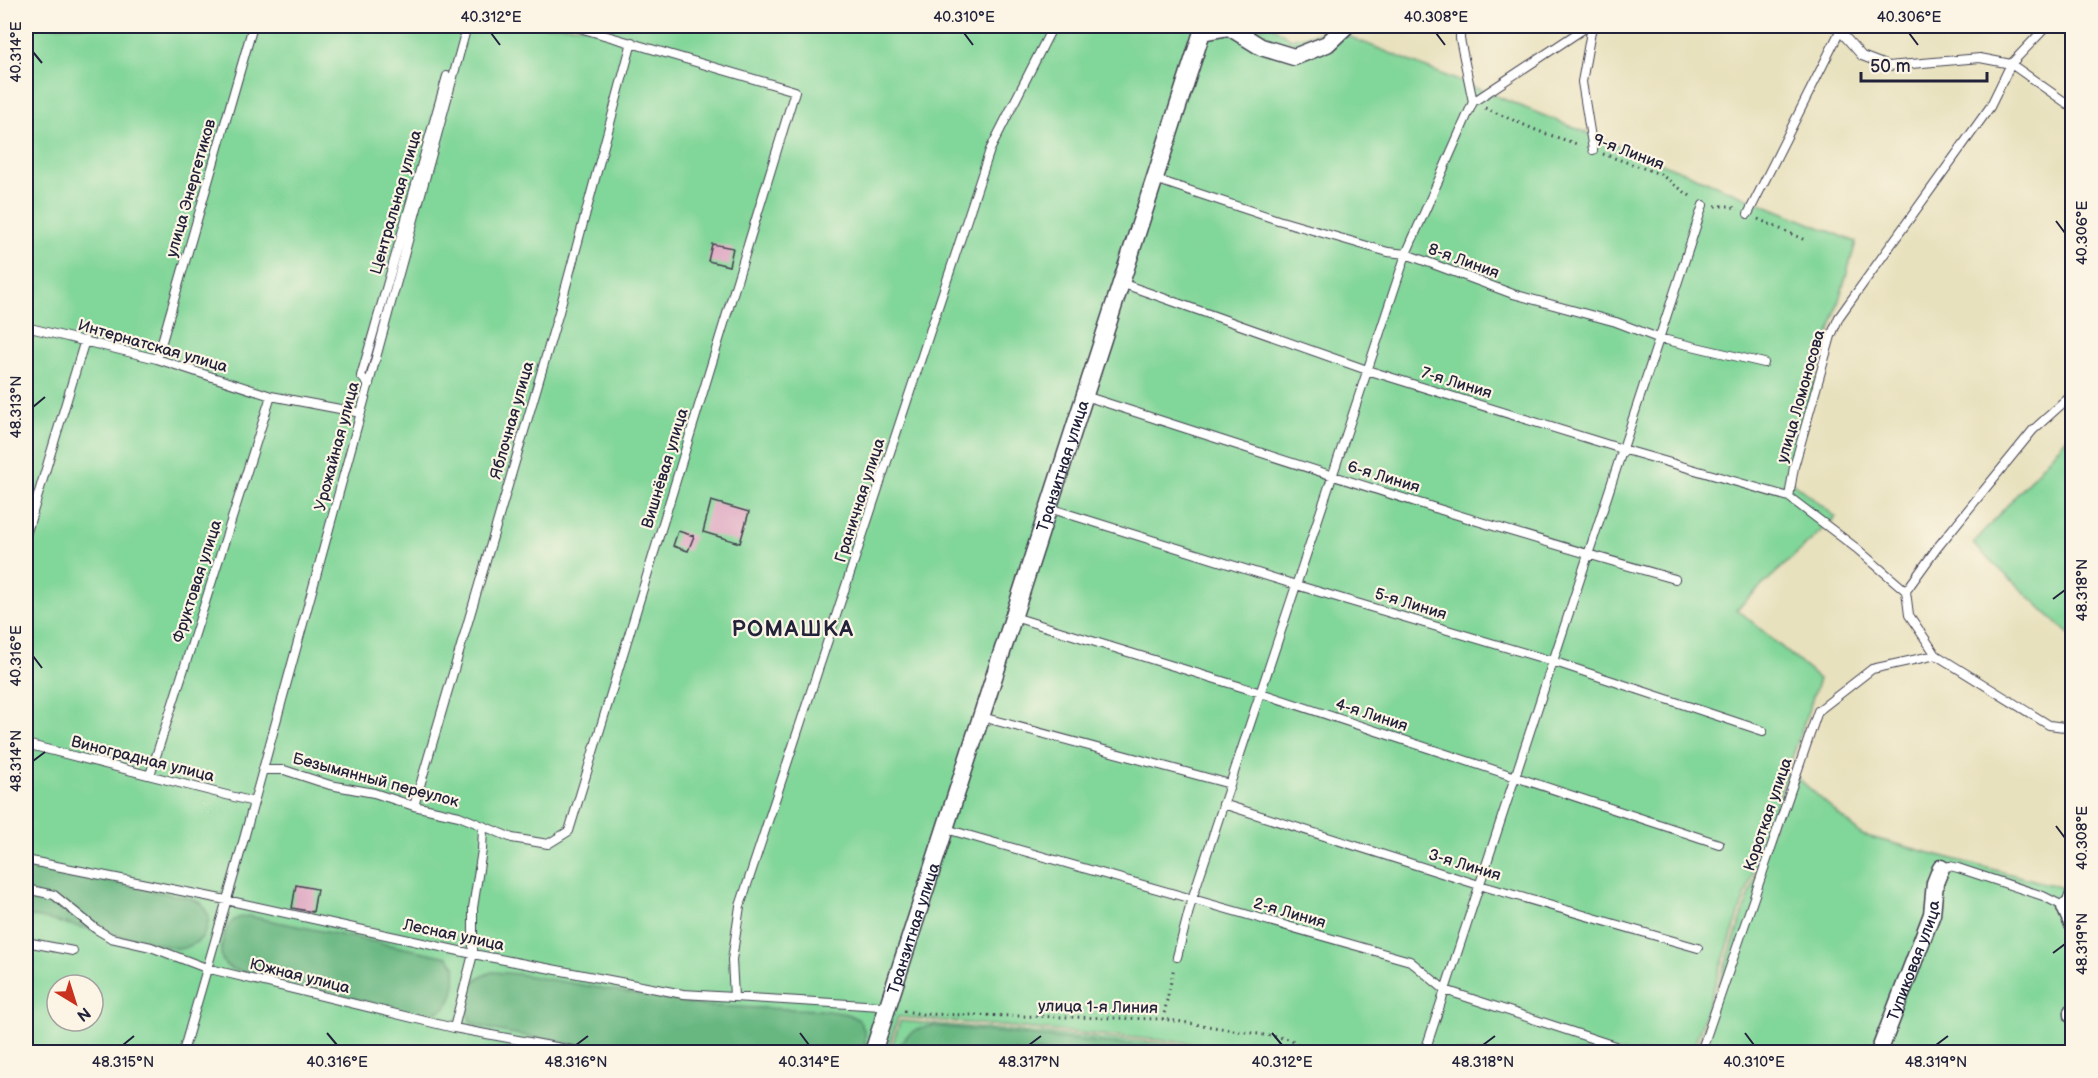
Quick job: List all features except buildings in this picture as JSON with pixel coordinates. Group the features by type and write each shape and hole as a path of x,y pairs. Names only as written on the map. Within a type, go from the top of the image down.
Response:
{"street":[{"name":"Транзитная улица","path":"873,1053 884,1006 946,829 1202,32 1229,27 1261,47 1294,57 1327,44 1346,26"},
{"name":"Тупиковая улица","path":"1879,1053 1932,914 1935,883 1941,868"},
{"path":"2065,907 2073,923"}],"lane":[{"name":"улица Энергетиков","path":"157,359 253,26"},
{"name":"Центральная улица","path":"369,385 361,376 462,26"},
{"name":"Урожайная улица","path":"183,1053 467,26"},
{"path":"573,26 632,42"},
{"name":"Граничная улица","path":"734,997 732,960 740,906 986,161 1051,30 1056,26"},
{"path":"1460,26 1460,39 1473,102"},
{"path":"1177,957 1192,899 1406,254 1473,102 1590,26"},
{"path":"1590,26 1582,82 1593,150"},
{"name":"улица Ломоносова","path":"1789,497 1794,467 1839,317 1990,107 2012,64 2047,26"},
{"path":"1748,214 1837,28 1862,56 1888,66 1980,58 2012,64 2073,107"},
{"name":"Вишнёвая улица","path":"548,844 569,831 795,91 632,42"},
{"name":"Яблочная улица","path":"414,806 556,323 632,42"},
{"name":"8-я Линия","path":"1155,179 1278,220 1388,252 1406,254 1513,294 1616,322 1658,338 1764,363"},
{"path":"1425,1051 1703,205"},
{"name":"7-я Линия","path":"1121,283 1367,370 1622,449 1789,497"},
{"name":"Интернатская улица","path":"26,327 157,359 271,396 361,413"},
{"path":"26,535 85,340"},
{"path":"1906,591 1937,548 2033,430 2073,395"},
{"name":"Фруктовая улица","path":"150,775 271,396"},
{"name":"6-я Линия","path":"1085,396 1587,555 1676,579"},
{"path":"1789,497 1856,548 1906,591 1909,615 1936,655 2049,725 2073,728"},
{"name":"5-я Линия","path":"1049,508 1552,661 1763,731"},
{"name":"4-я Линия","path":"1014,617 1261,693 1719,844"},
{"name":"Короткая улица","path":"1701,1053 1818,711 1872,669 1936,655"},
{"path":"982,717 1230,784"},
{"name":"Виноградная улица","path":"26,744 254,802"},
{"name":"Безымянный переулок","path":"263,770 284,770 330,785 374,793 414,806 459,816 483,828 512,838 548,844"},
{"name":"3-я Линия","path":"1223,804 1479,885 1698,948"},
{"path":"454,1028 473,954 473,908 483,828"},
{"name":"2-я Линия","path":"946,829 1410,962 1445,990 1615,1046"},
{"name":"Лесная улица","path":"26,860 226,900 473,954 683,994 884,1006"},
{"path":"1941,868 1950,866 1958,868 2043,896 2065,907 2073,887"},
{"name":"Южная улица","path":"26,889 54,896 111,938 151,947 206,968 454,1028 583,1053"},
{"path":"26,942 73,951"}],"path":[{"name":"9-я Линия","path":"1473,102 1538,130 1660,174 1703,205"},
{"path":"1703,205 1731,206 1805,240"},
{"path":"1163,1019 1177,957"},
{"name":"улица 1-я Линия","path":"884,1006 922,1014 1163,1019 1290,1040 1310,1053"}],"green space":[{"path":"26,26 1273,26 1290,39 1333,30 1856,242 1787,478 1836,517 1737,609 1819,679 1692,1052 1295,1052 898,1017 887,1052 26,1052"},
{"path":"2072,432 2072,637 1973,544"},
{"path":"1791,772 1862,835 2067,889 2072,900 2072,1052 1696,1052"},
{"path":"26,865 189,898 201,903 209,916 206,929 197,942 179,949 26,915"},
{"path":"248,916 448,957 455,966 453,993 446,1006 440,1011 422,1015 228,967 222,960 221,954 225,934 234,920"},
{"path":"492,972 517,974 705,1006 820,1010 848,1014 859,1020 865,1032 865,1046 862,1052 613,1052 494,1030 478,1026 470,1021 469,1010 470,992 475,982 478,978"},
{"path":"900,1021 1264,1052 890,1052"},
{"path":"932,1026 1204,1052 896,1052 910,1033"}],"district":[{"name":"РОМАШКА","path":"793,628"}]}
